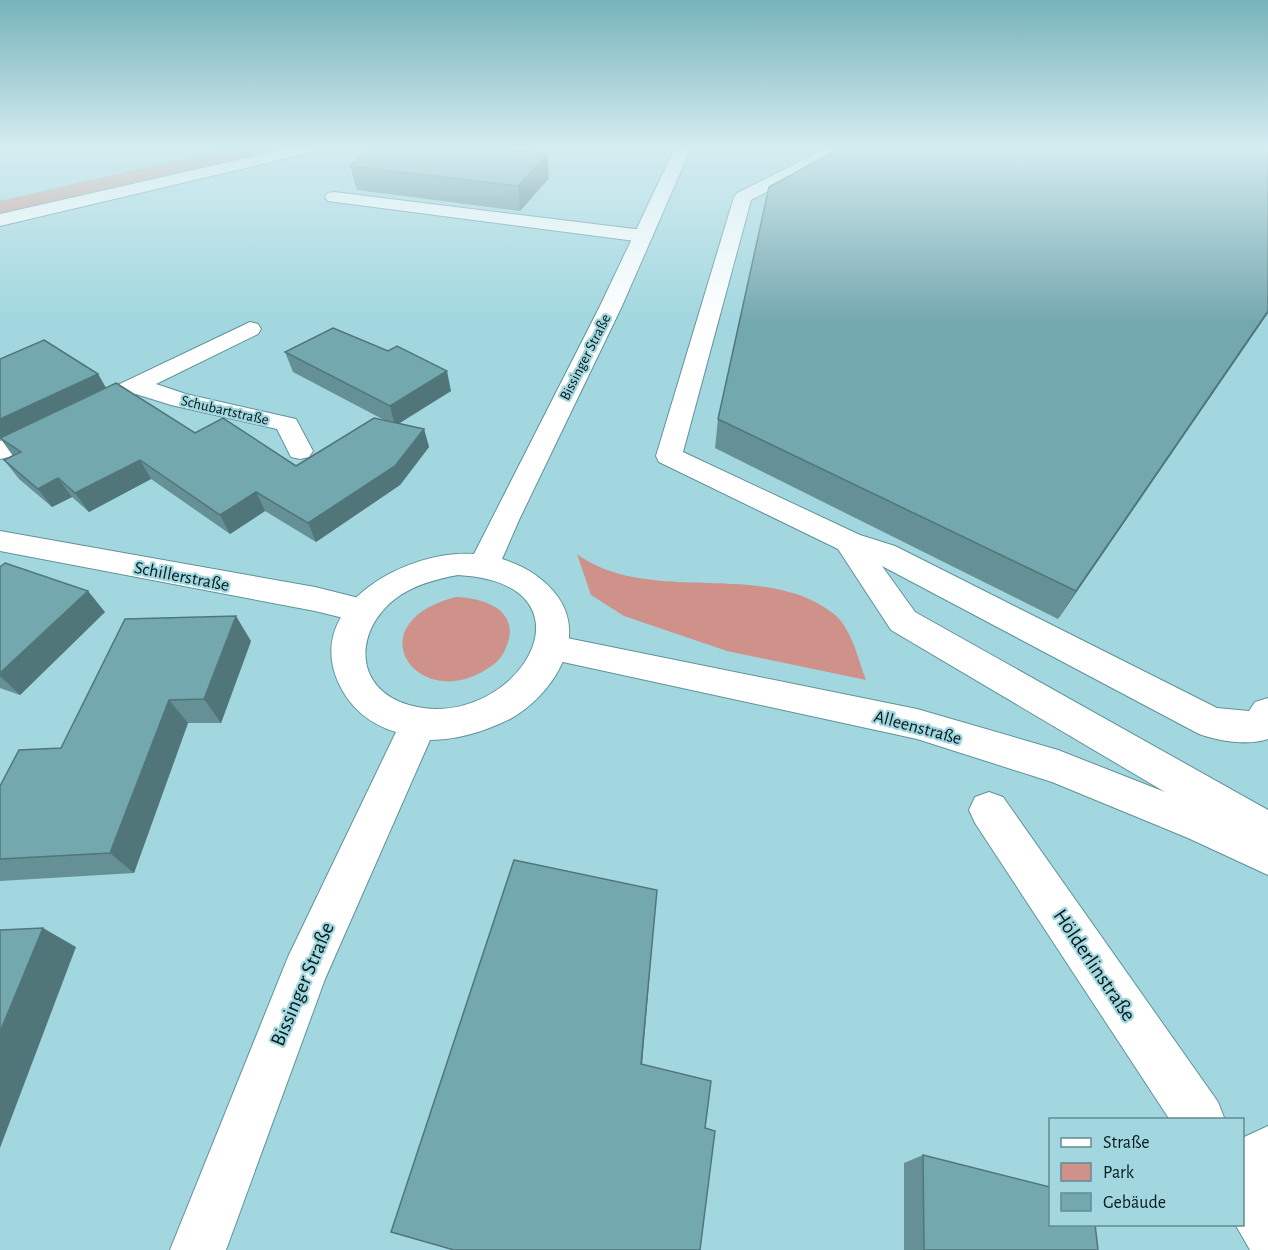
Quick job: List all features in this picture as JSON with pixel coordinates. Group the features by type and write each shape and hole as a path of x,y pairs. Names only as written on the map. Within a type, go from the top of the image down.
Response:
{"street":[{"path":"0,220 58,206"},
{"path":"407,206 643,236"},
{"name":"Bissinger Straße","path":"484,566 504,520 611,306 656,206"},
{"path":"740,206 669,456 849,542 885,554 1212,723 1258,726 1268,713"},
{"name":"Schubartstraße","path":"0,451 250,329"},
{"name":"Schubartstraße","path":"135,387 180,400 287,424 300,451"},
{"name":"Schillerstraße","path":"0,541 315,599 363,611"},
{"path":"849,542 903,621 1268,831"},
{"path":"458,564 484,566 517,577 531,586 546,603 554,625 552,648 540,674 518,696 489,713 454,723 419,723 384,712 359,692 347,666 349,638 363,611 382,593 405,578 458,564"},
{"name":"Alleenstraße","path":"552,648 917,724 1058,767 1203,825 1268,855"},
{"name":"Bissinger Straße","path":"198,1250 304,973 419,723"},
{"name":"Hölderlinstraße","path":"989,810 1199,1118"},
{"path":"1244,1167 1268,1152"},
{"path":"1244,1188 1268,1230"}],"green space":[{"path":"0,206 38,206 0,215"},
{"path":"577,554 606,569 638,578 672,582 741,584 774,588 806,598 840,620 854,645 866,680 727,651 624,616 591,595"},
{"path":"456,597 479,600 499,610 506,617 509,637 501,657 482,672 457,681 435,680 417,672 406,658 403,642 409,625 426,609"}],"building":[{"path":"765,206 1268,206 1268,311 1076,591 718,419"},
{"path":"333,328 388,351 397,346 447,371 390,406 285,352"},
{"path":"44,340 98,374 0,419 0,359"},
{"path":"116,383 195,433 223,418 296,466 374,418 424,429 395,466 308,523 256,492 220,515 140,460 75,493 58,478 38,489 4,460 21,452 0,438"},
{"path":"5,563 88,591 0,673 0,567"},
{"path":"236,616 204,699 169,700 110,853 0,859 0,786 19,750 61,748 125,619"},
{"path":"514,860 657,890 641,1064 711,1081 705,1128 715,1131 700,1250 454,1250 391,1232"},
{"path":"43,928 0,1032 0,930"},
{"path":"923,1155 1049,1187 1049,1226 1095,1226 1098,1250 924,1250"}]}
